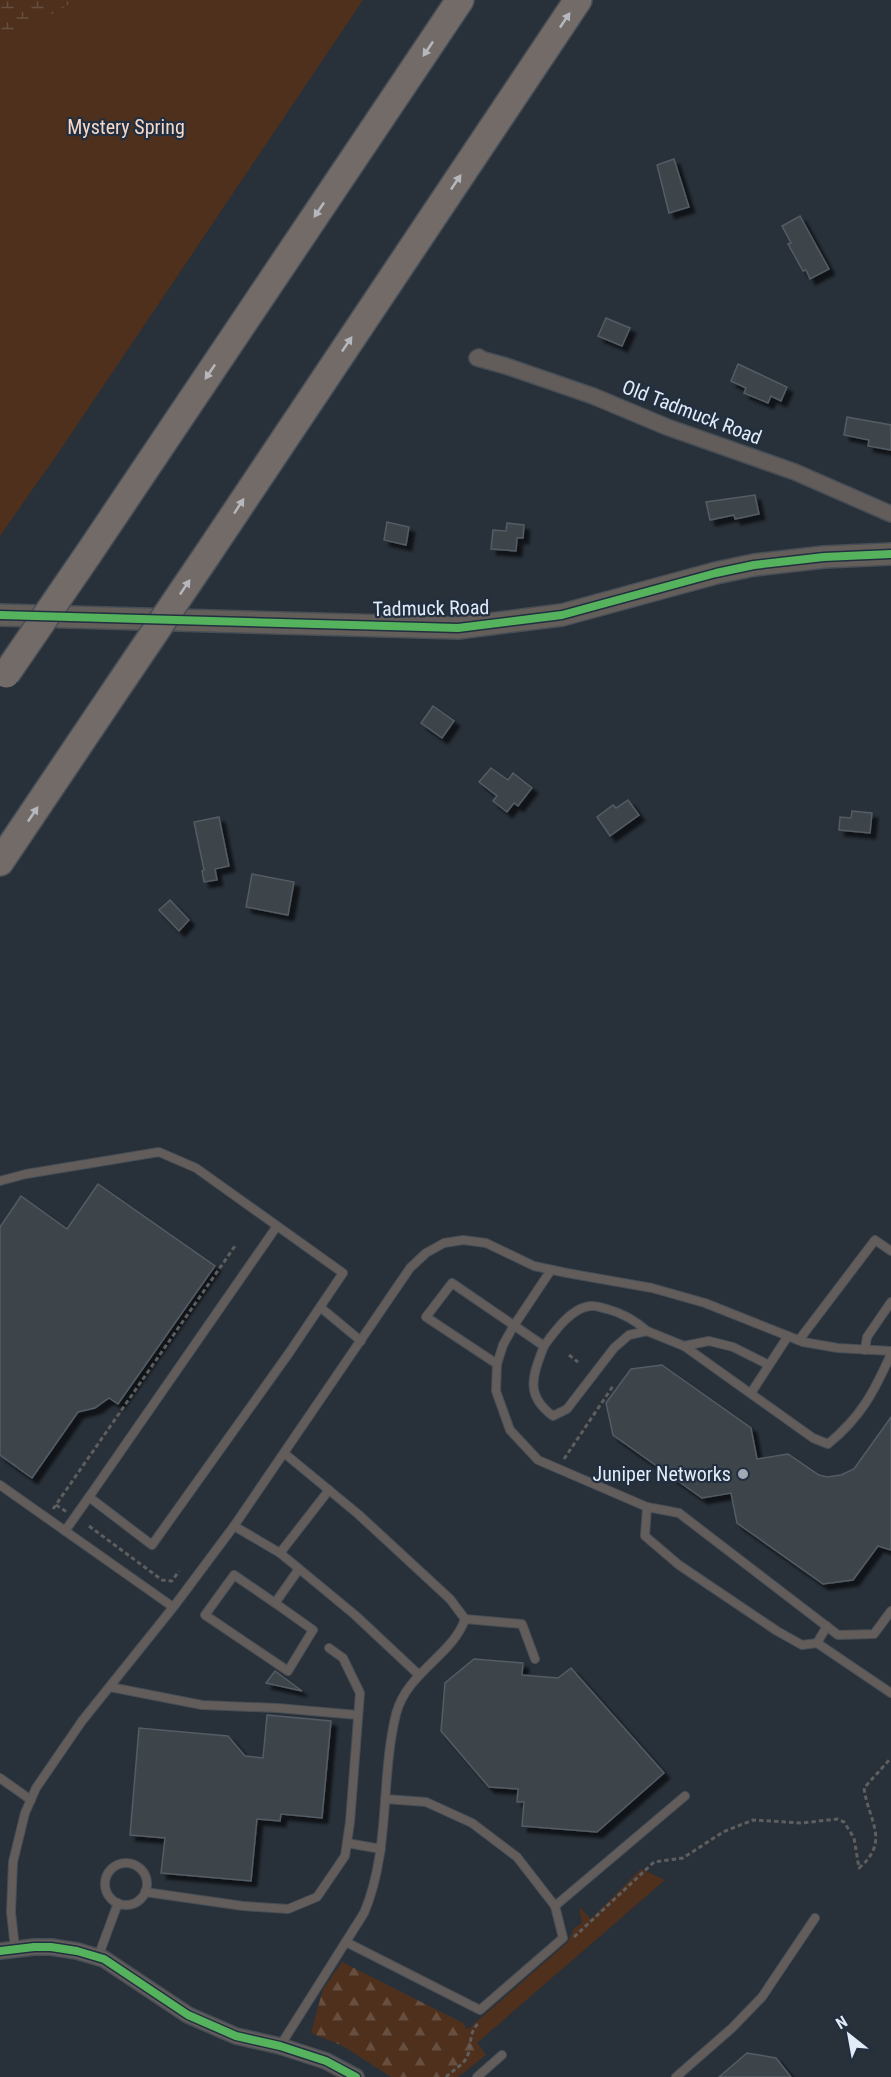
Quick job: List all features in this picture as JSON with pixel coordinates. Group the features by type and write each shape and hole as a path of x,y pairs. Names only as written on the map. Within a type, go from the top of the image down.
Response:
{"highway":[{"path":"3,679 460,0"},
{"path":"0,862 578,0"}],"street":[{"name":"Old Tadmuck Road","path":"479,357 477,358 592,396 667,427 795,472 891,514"},
{"name":"Tadmuck Road","path":"0,615 458,628 562,615 716,573 754,565 824,556 891,555"},
{"path":"8,1950 51,1947 77,1950 98,1957 188,2015 236,2036 280,2046 326,2061 356,2077"}],"lane":[{"path":"0,1181 26,1174 159,1152 196,1168 343,1273 284,1361 152,1545 89,1497"},
{"path":"65,1531 277,1226"},
{"path":"8,1950 12,1929 12,1874 18,1839 36,1788 82,1721 234,1526 410,1268 426,1253 444,1243 463,1240 486,1243 534,1266 613,1280 684,1297 799,1340 838,1348 891,1353 872,1396 847,1428 828,1444 813,1438 684,1346 647,1331 636,1321 591,1305 573,1313 558,1326 544,1346 533,1374 535,1394 541,1407 554,1416 567,1409 614,1348 629,1335 647,1331"},
{"path":"799,1340 875,1240 891,1251"},
{"path":"551,1270 513,1326 496,1364 496,1391 510,1430 538,1460 647,1508 680,1513 838,1635 874,1634 891,1611"},
{"path":"496,1364 426,1317 452,1283 544,1346"},
{"path":"865,1350 867,1337 891,1302"},
{"path":"320,1307 361,1341"},
{"path":"751,1393 788,1336"},
{"path":"684,1346 709,1341 733,1347 769,1365"},
{"path":"284,1453 358,1514 450,1599 465,1619 522,1624 535,1659"},
{"path":"0,1485 173,1607"},
{"path":"280,1553 328,1490"},
{"path":"647,1508 645,1536 679,1565 777,1631 802,1645 817,1643 891,1693"},
{"path":"234,1526 280,1553 355,1615 419,1675"},
{"path":"275,1603 299,1569"},
{"path":"234,1575 275,1603 313,1630 288,1671 206,1615 234,1575"},
{"path":"280,2046 364,1913 374,1890 381,1850 396,1714 403,1697 419,1675 461,1631 465,1619"},
{"path":"817,1643 826,1626"},
{"path":"145,1892 243,1906 288,1909 317,1896 345,1856 360,1693 343,1658 329,1648"},
{"path":"110,1687 202,1705 277,1708 358,1715"},
{"path":"0,1778 31,1800"},
{"path":"555,1906 685,1796"},
{"path":"346,1942 480,2010 563,1938 555,1906 517,1857 472,1823 426,1802 385,1799"},
{"path":"347,1843 381,1850"},
{"path":"119,1864 134,1864 145,1874 147,1888 139,1901 126,1906 118,1903 112,1900 105,1888 108,1874 119,1864"},
{"path":"98,1957 118,1903"},
{"path":"676,2077 732,2028 762,1997 815,1918"},
{"path":"477,2077 502,2055"}],"path":[{"path":"53,1509 235,1246"},
{"path":"569,1355 578,1362"},
{"path":"558,1469 569,1449 613,1386"},
{"path":"56,1504 68,1513"},
{"path":"88,1527 162,1580 172,1581 179,1571"},
{"path":"568,1942 654,1862 683,1858 723,1832 753,1820 802,1823 837,1819 844,1822 854,1838 859,1868 873,1855 877,1837 874,1817 864,1788 891,1758"},
{"path":"446,2077 467,2057 470,2038 476,2026 484,2018"}],"green space":[{"name":"Mystery Spring","path":"0,0 363,0 0,536"},
{"path":"0,0 76,0 0,45"},
{"path":"641,1869 665,1880 477,2043 467,2030 568,1942 574,1928 582,1923 579,1907 591,1919"},
{"path":"342,1962 463,2023 486,2055 458,2077 391,2077 343,2046 311,2033 323,1989"}],"building":[{"path":"674,159 689,207 669,213 657,165"},
{"path":"800,216 829,269 810,279 788,244 791,243 782,226"},
{"path":"606,318 630,328 622,346 598,336"},
{"path":"738,364 787,387 781,401 771,396 768,403 744,393 746,388 731,381"},
{"path":"847,417 891,425 891,450 868,446 869,440 844,435"},
{"path":"755,495 759,514 735,519 734,515 710,520 706,502"},
{"path":"387,522 409,527 406,545 384,540"},
{"path":"507,523 524,525 523,538 517,538 516,551 491,549 493,530 506,531"},
{"path":"433,706 454,721 442,738 421,723"},
{"path":"491,768 508,780 513,773 532,788 518,806 514,803 507,812 493,801 497,796 479,782"},
{"path":"628,800 639,815 610,836 597,817 613,805 616,808"},
{"path":"852,811 872,813 870,833 839,830 840,817 851,818"},
{"path":"219,817 229,866 215,869 217,880 204,882 202,871 204,870 194,822"},
{"path":"252,874 294,882 288,915 246,907"},
{"path":"170,900 189,920 179,931 159,910"},
{"path":"98,1184 215,1266 118,1404 109,1398 95,1408 78,1412 32,1478 0,1455 0,1227 21,1196 67,1229"},
{"name":"Juniper Networks","path":"662,1365 751,1428 757,1459 788,1454 819,1475 827,1477 841,1475 854,1469 891,1417 891,1550 878,1546 853,1580 823,1584 737,1523 731,1493 702,1498 613,1435 606,1403 631,1369"},
{"path":"474,1659 523,1663 522,1675 558,1678 571,1668 664,1773 597,1832 522,1826 524,1802 517,1802 518,1789 489,1787 441,1731 445,1683"},
{"path":"275,1671 302,1691 266,1683"},
{"path":"267,1715 331,1721 322,1818 281,1814 280,1821 257,1819 251,1881 161,1873 165,1838 130,1835 139,1728 228,1736 245,1756 263,1758"},
{"path":"747,2053 776,2058 791,2077 719,2077"}],"cycle path":[{"path":"0,615 458,628 562,615 716,573 754,565 824,557 891,554"},
{"path":"0,1951 51,1947 77,1951 104,1959 188,2015 236,2036 280,2046 326,2061 356,2077"}],"place":[{"name":"Juniper Networks","path":"743,1474"}]}
